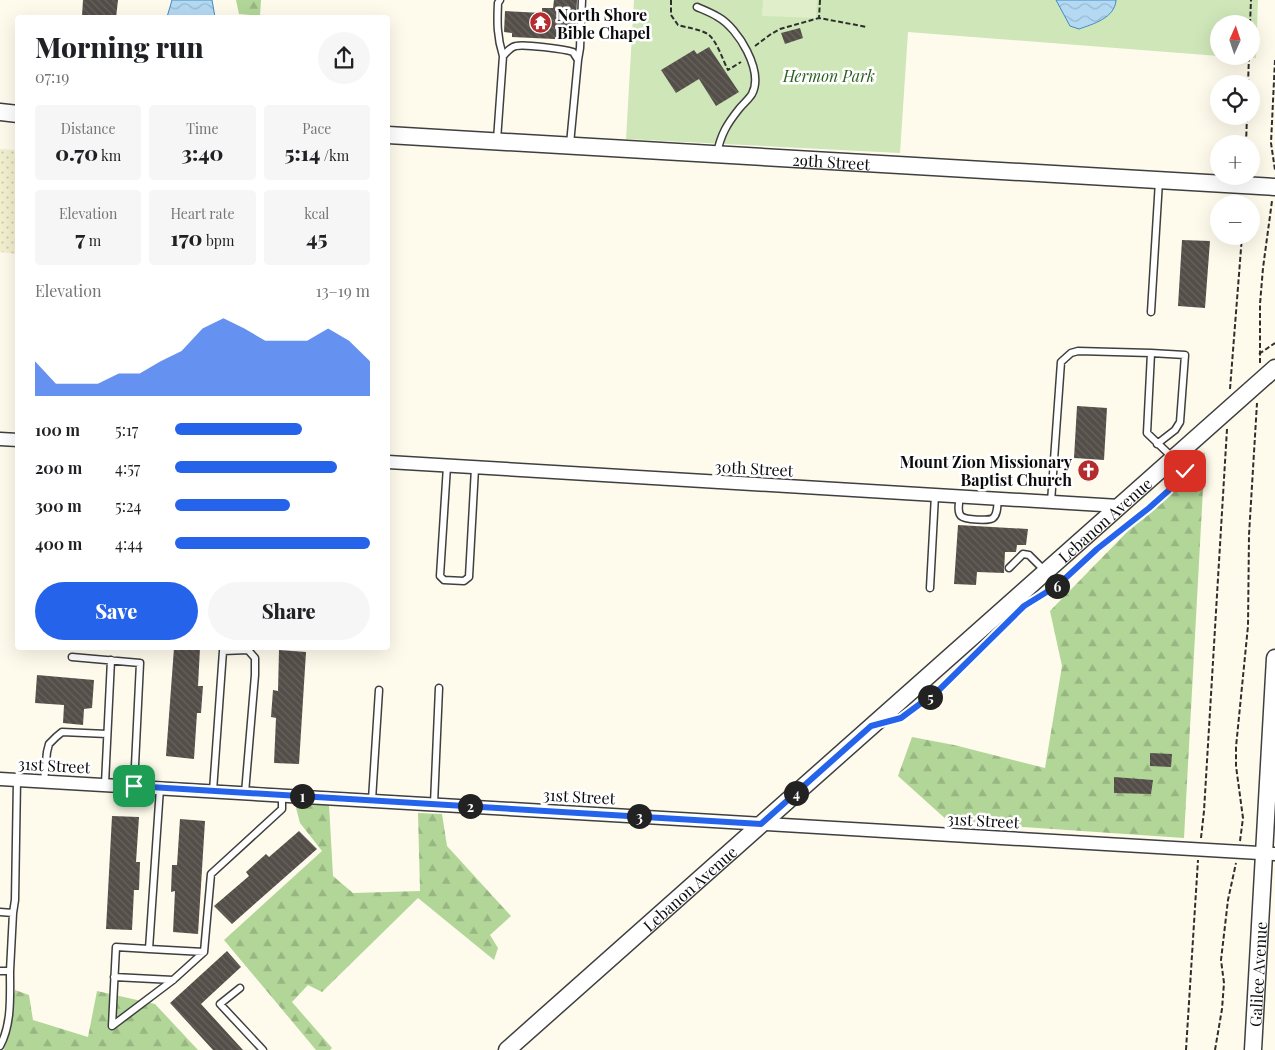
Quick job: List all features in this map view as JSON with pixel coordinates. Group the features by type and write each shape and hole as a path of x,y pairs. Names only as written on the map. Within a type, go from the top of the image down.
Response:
{"street":[{"path":"0,112 15,114"},
{"name":"29th Street","path":"390,135 1159,180 1274,192"},
{"name":"Lebanon Avenue","path":"507,1050 1173,458 1267,367"},
{"path":"0,440 15,440"},
{"name":"30th Street","path":"390,462 1119,506"},
{"name":"Galilee Avenue","path":"1253,1050 1269,854 1275,658"},
{"name":"31st Street","path":"0,779 1269,854"}],"lane":[{"path":"497,142 503,56 498,40 497,24 498,3 500,0"},
{"path":"570,146 580,48 582,0"},
{"path":"697,7 719,17 734,30 748,55 755,74 752,94 720,135 716,154"},
{"path":"503,56 516,46 564,49 573,52 578,60"},
{"path":"1150,312 1159,180"},
{"path":"1051,502 1062,360 1071,353 1078,351 1185,356 1180,422 1176,430 1158,444"},
{"path":"1151,353 1147,434 1173,458"},
{"path":"447,466 440,576 444,580 464,581 469,577 475,468"},
{"path":"930,588 935,495"},
{"path":"960,496 959,512 961,516 990,520 994,518 996,513 998,499"},
{"path":"1009,568 1023,554 1029,555 1046,571"},
{"path":"213,791 223,650 248,650 255,658 255,676 245,793"},
{"path":"72,657 140,662 134,786"},
{"path":"105,784 111,660"},
{"path":"434,804 439,688"},
{"path":"372,800 378,690"},
{"path":"44,781 47,752 50,744 62,732 107,734"},
{"path":"0,1046 6,1034 8,1017 15,900 18,780"},
{"path":"149,949 160,788"},
{"path":"204,952 116,947 112,1026 173,980 204,952 211,874 282,809 282,795"},
{"path":"0,912 13,913"},
{"path":"0,971 10,971"},
{"path":"114,977 173,980"},
{"path":"240,988 220,1004 263,1050"}],"path":[{"path":"671,0 671,15 678,25 709,35 728,70 771,34 780,29 819,18 866,27"},
{"path":"819,18 820,0"},
{"path":"1250,15 1251,0"},
{"path":"1275,60 1272,143 1275,170"},
{"path":"1267,367 1259,354 1263,268 1274,192"},
{"path":"1230,392 1241,245"},
{"path":"1259,354 1275,343"},
{"path":"1239,843 1243,818 1236,766 1236,747 1248,626 1249,535 1258,397"},
{"path":"1200,841 1204,811 1228,425 1221,430"},
{"path":"1032,602 1058,585 1097,549 1149,508 1168,491 1195,458"},
{"path":"909,712 940,689 984,646"},
{"path":"1186,1050 1198,857"},
{"path":"1215,1050 1224,983 1221,960 1228,900 1236,863"}],"shaded area":[{"path":"0,149 15,150 15,254 0,252"}],"green space":[{"path":"236,0 261,0 260,15 239,14"},
{"name":"Hermon Park","path":"634,0 1258,0 1257,15 1210,15 1210,55 908,32 900,153 626,139"},
{"path":"763,0 817,0 816,18 762,16"},
{"path":"1205,452 1184,838 949,822 898,776 912,737 954,745 1045,768 1062,666 1050,611"},
{"path":"295,804 329,804 333,876 353,893 420,891 418,813 442,814 447,846 511,916 490,935 498,948 494,960 418,898 322,992 308,985 292,1002 332,1048 330,1050 316,1050 224,940 322,851 300,823"},
{"path":"15,990 29,995 33,1020 88,1037 97,991 155,1004 198,1050 4,1050"}],"water":[{"path":"172,0 212,0 215,15 168,15"},
{"path":"1056,0 1116,0 1115,6 1108,16 1079,29 1070,26"}],"building":[{"path":"83,0 118,0 116,15 82,15"},
{"name":"North Shore Bible Chapel","path":"554,0 577,0 575,40 512,37 512,33 504,32 505,11 542,13 542,8 553,8"},
{"path":"800,28 803,38 785,44 781,33"},
{"path":"709,47 739,92 716,106 699,79 676,93 661,70 694,50 697,54"},
{"path":"1182,240 1210,241 1205,308 1178,306"},
{"path":"1077,406 1107,408 1104,460 1074,458"},
{"path":"958,525 1028,529 1026,545 1017,545 1016,552 1005,552 1004,573 977,572 976,585 954,584"},
{"path":"174,650 200,650 198,686 203,686 201,713 197,713 194,759 166,756"},
{"path":"279,650 306,652 299,764 274,763 276,718 271,717 273,690 278,691"},
{"path":"37,675 94,680 92,708 84,709 83,725 63,723 64,705 35,703"},
{"path":"1150,753 1172,754 1171,767 1150,766"},
{"path":"1114,777 1153,780 1151,794 1114,793"},
{"path":"112,816 139,817 136,862 140,862 139,890 134,890 132,930 106,929"},
{"path":"180,819 205,821 198,934 173,932 175,891 171,892 172,865 177,865"},
{"path":"299,831 317,849 232,924 214,906 249,876 246,872 266,854 269,857"},
{"path":"227,951 241,967 201,1004 243,1050 213,1050 170,1003"}],"place":[{"name":"North Shore Bible Chapel","path":"541,23"},
{"name":"Mount Zion Missionary Baptist Church","path":"1088,470"}],"route":[{"path":"134,786 761,824 871,726 901,718 940,689 1024,606 1058,585 1077,566 1168,491 1185,471"}]}
